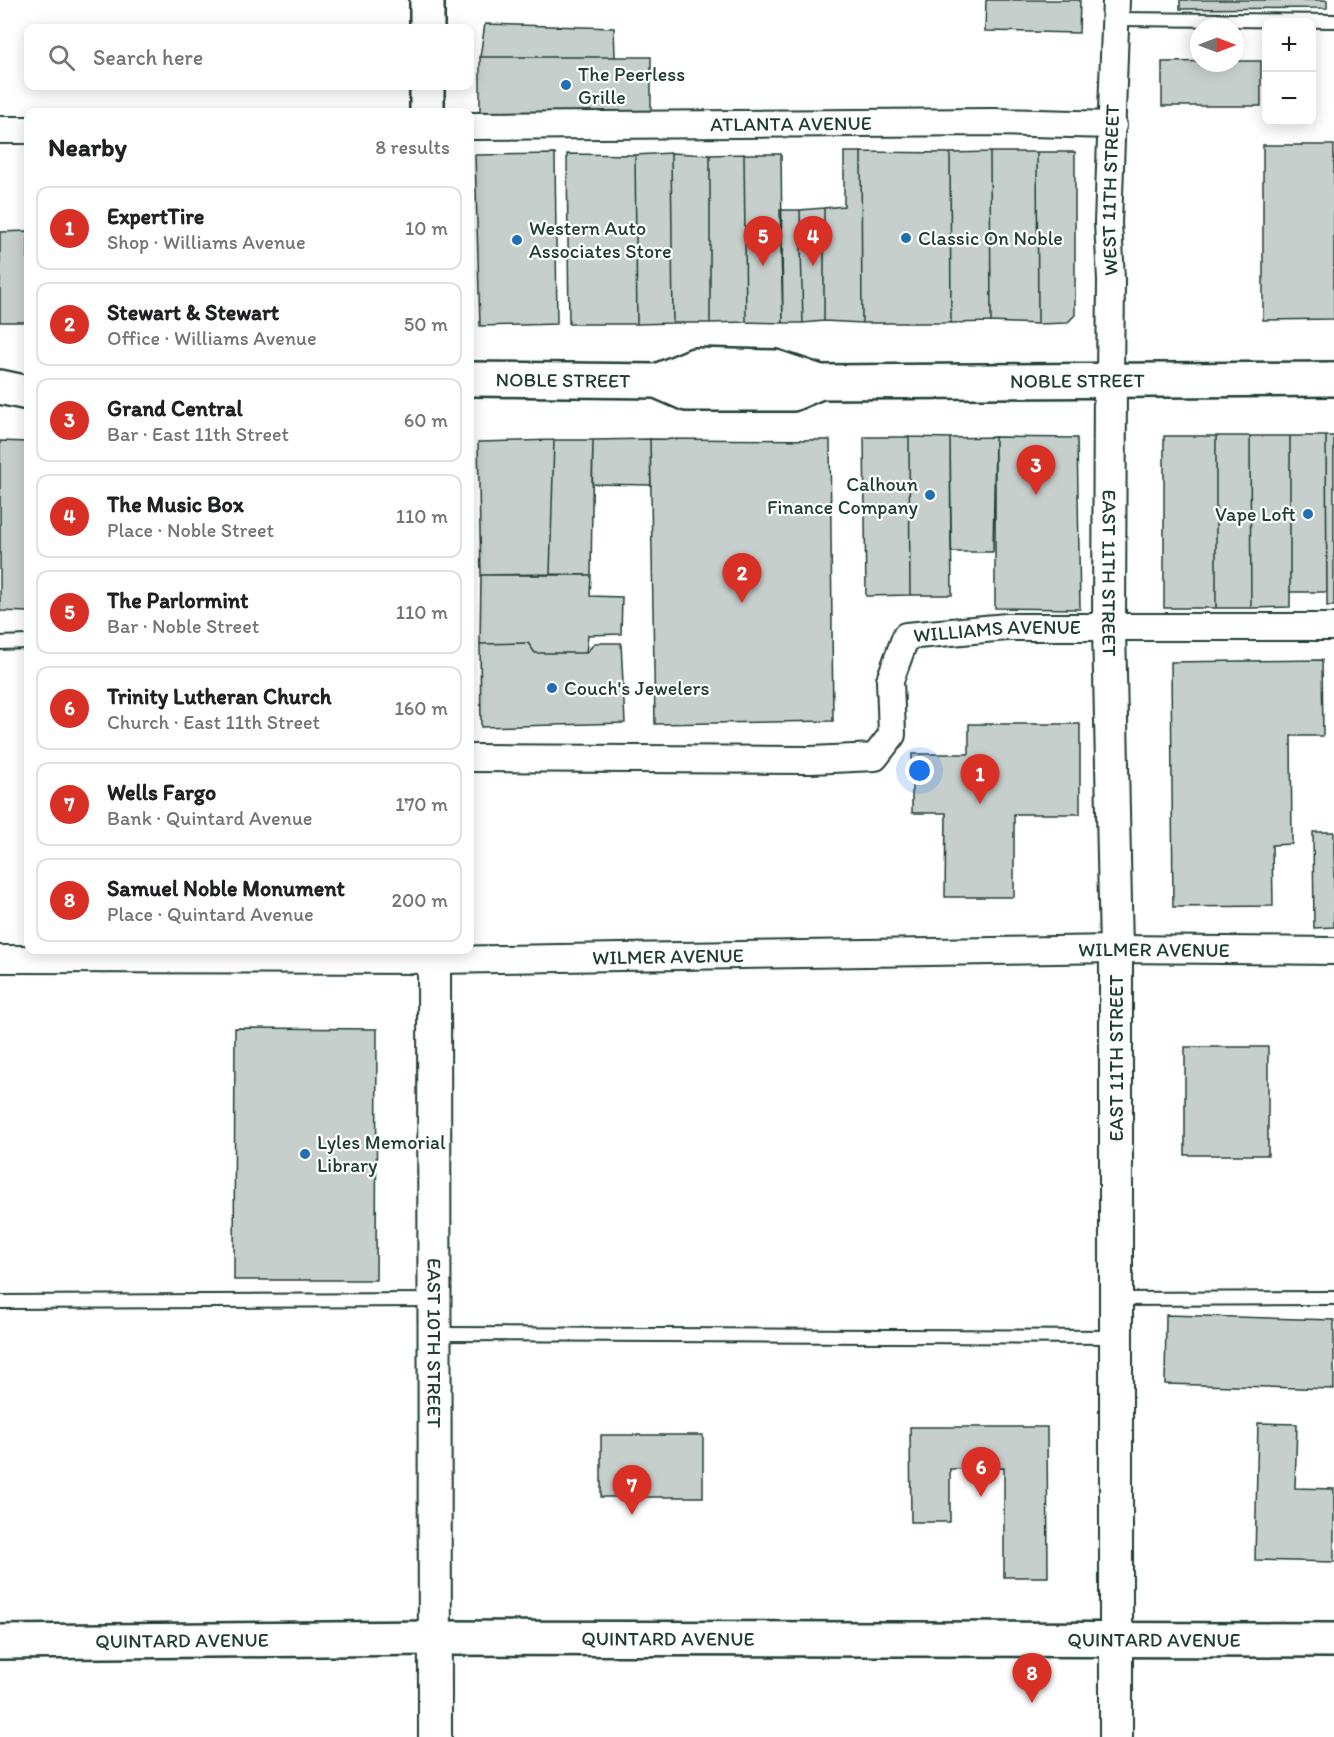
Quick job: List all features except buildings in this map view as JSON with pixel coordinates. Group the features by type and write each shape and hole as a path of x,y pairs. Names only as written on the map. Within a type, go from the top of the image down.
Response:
{"main road":[{"path":"427,0 427,24"},
{"path":"426,90 427,108"},
{"path":"0,374 24,370"},
{"name":"NOBLE STREET","path":"474,379 657,381 687,394 792,394 820,382 1334,379"},
{"path":"0,387 24,392"},
{"name":"QUINTARD AVENUE","path":"0,1642 435,1638 1334,1640"}],"street":[{"name":"WEST 11TH STREET","path":"1110,379 1111,280 1108,223 1115,10"},
{"name":"ATLANTA AVENUE","path":"474,126 994,122 1113,125"},
{"path":"0,130 24,130"},
{"name":"EAST 11TH STREET","path":"1110,379 1109,628 1116,949 1116,1737"},
{"name":"WILLIAMS AVENUE","path":"474,758 811,760 875,757 892,735 890,680 906,636 1007,627 1334,627"},
{"name":"WILMER AVENUE","path":"0,959 1116,949 1334,951"},
{"name":"EAST 10TH STREET","path":"434,955 435,1737"}],"lane":[{"path":"1115,10 1334,21"},
{"path":"0,643 24,642"},
{"path":"1115,1299 1334,1298"},
{"path":"0,1302 434,1300"},
{"path":"434,1334 1115,1337"}],"place":[{"name":"The Peerless Grille","path":"566,85"},
{"name":"Classic On Noble","path":"906,238"},
{"name":"Western Auto Associates Store","path":"517,240"},
{"name":"The Parlormint","path":"763,266"},
{"name":"The Music Box","path":"813,266"},
{"name":"Calhoun Finance Company","path":"930,495"},
{"name":"Grand Central","path":"1036,495"},
{"name":"Vape Loft","path":"1308,514"},
{"name":"Stewart & Stewart","path":"742,603"},
{"name":"Couch's Jewelers","path":"552,688"},
{"name":"ExpertTire","path":"980,804"},
{"name":"Lyles Memorial Library","path":"305,1154"},
{"name":"Trinity Lutheran Church","path":"981,1497"},
{"name":"Wells Fargo","path":"632,1515"},
{"name":"Samuel Noble Monument","path":"1032,1703"}]}
